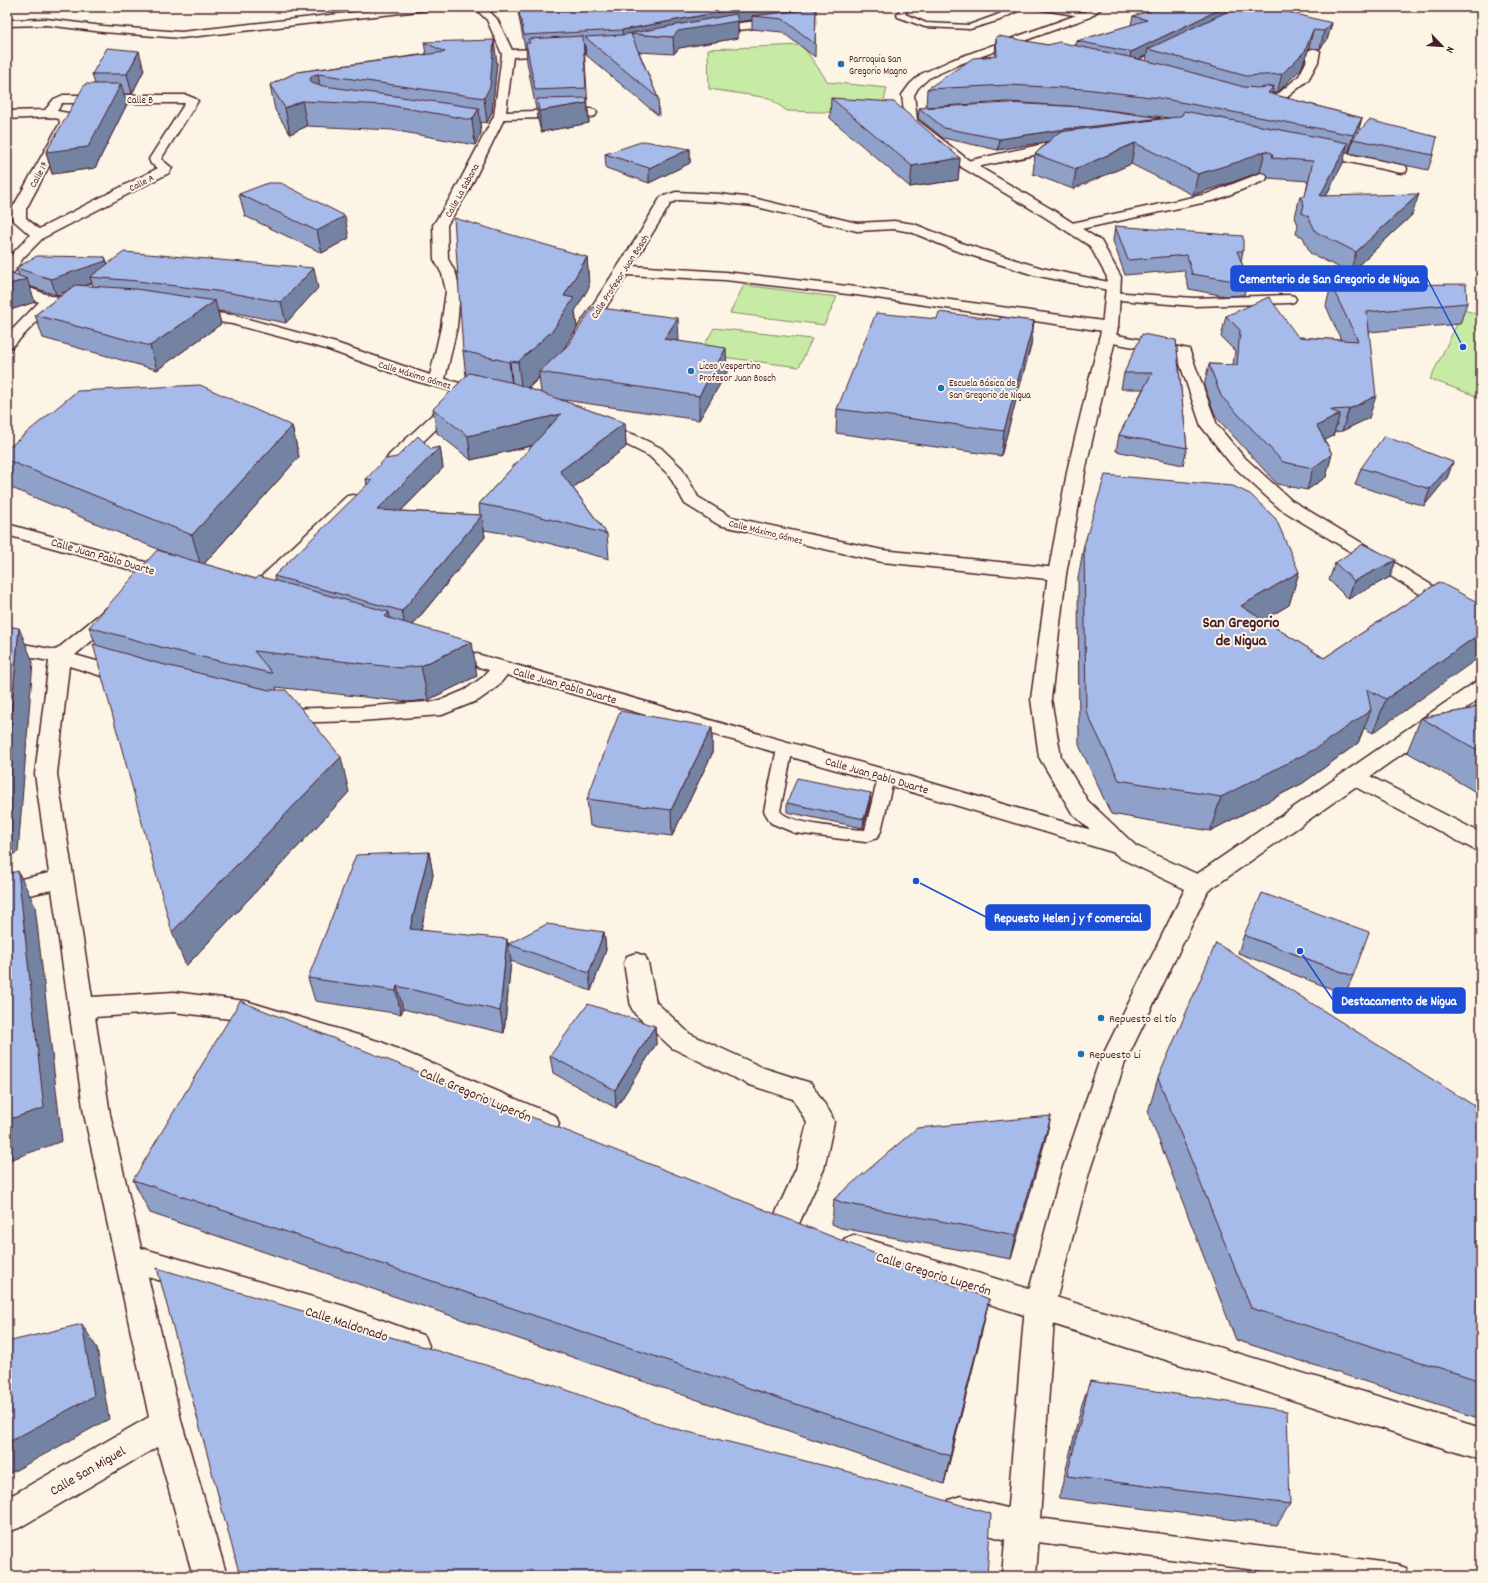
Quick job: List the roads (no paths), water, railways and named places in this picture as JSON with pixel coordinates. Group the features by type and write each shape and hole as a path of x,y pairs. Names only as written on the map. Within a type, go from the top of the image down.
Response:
{"street":[{"path":"7,23 46,22 103,29 181,35 428,7"},
{"path":"479,7 492,19 508,54 623,48"},
{"path":"700,33 731,27 795,20 803,15 798,7"},
{"path":"1092,11 956,62 925,76 914,86 908,95 917,113 910,121 967,165 1072,227 1096,244 1114,277 1108,332 1077,467 1057,574 1041,699 1050,757 1080,807 1122,847 1199,885"},
{"path":"1008,43 1031,48"},
{"path":"1241,99 1260,100 1281,97 1304,78 1312,62 1314,52"},
{"name":"Calle La Sabana","path":"436,382 449,328 453,291 449,274 441,259 440,225 461,192 500,116 508,54"},
{"name":"Calle B","path":"48,113 58,101 63,100 190,100"},
{"name":"Calle A","path":"38,235 164,170 166,168 165,166 155,161 155,158 192,101 190,100"},
{"name":"Calle 1ª","path":"7,115 48,113 64,116 66,123 19,209 19,219 38,235"},
{"path":"500,116 591,113"},
{"path":"478,127 493,129"},
{"path":"967,165 1048,147 1079,143"},
{"path":"1307,150 1401,169"},
{"path":"1072,227 1211,197 1261,177"},
{"name":"Calle Profesor Juan Bosch","path":"516,402 563,365 666,200 676,196 719,198 752,202 857,227 894,225 914,228 959,247 1033,271 1113,291"},
{"path":"38,235 18,256 7,274 13,287 49,300 104,304"},
{"path":"623,270 725,276 840,289 1108,332 1184,352 1209,426 1237,460 1285,504 1481,623"},
{"path":"1113,291 1194,302 1288,299"},
{"path":"7,344 49,300"},
{"name":"Calle Máximo Gómez","path":"173,311 233,320 331,346 421,378 516,402"},
{"path":"382,472 468,390"},
{"name":"Calle Máximo Gómez","path":"587,425 629,439 655,452 676,472 691,500 725,521 882,556 1057,574"},
{"path":"274,604 243,595 365,488"},
{"name":"Calle Juan Pablo Duarte","path":"7,529 192,581"},
{"path":"163,573 60,657 46,774 97,1114 166,1424 210,1576"},
{"name":"Calle Juan Pablo Duarte","path":"427,646 886,777 1122,847"},
{"path":"7,647 60,657 146,682"},
{"path":"257,711 279,716 360,714 442,708 472,695 490,682 503,668"},
{"path":"1019,1576 1040,1305 1075,1173 1112,1065 1199,885 1481,688"},
{"path":"1354,777 1481,843"},
{"path":"7,891 62,880"},
{"path":"636,963 644,1007 681,1041 756,1076 802,1091 821,1122 810,1169 786,1221"},
{"name":"Calle Gregorio Luperón","path":"81,1008 174,1002 246,1011 372,1049 570,1134"},
{"name":"Calle Gregorio Luperón","path":"835,1241 1481,1444"},
{"name":"Calle Maldonado","path":"129,1258 344,1320 442,1355"},
{"name":"Calle San Miguel","path":"7,1516 166,1424"},
{"path":"938,1506 1022,1528"}],"lane":[{"path":"905,7 901,15 925,25 970,27 997,18 1021,7"},
{"path":"1038,7 1092,11"},
{"path":"785,748 772,811 777,819 794,827 865,836 871,834 886,777"},
{"path":"1022,1528 1397,1576"}],"place":[{"name":"Parroquia San Gregorio Magno","path":"841,64"},
{"name":"Cementerio de San Gregorio de Nigua","path":"1463,347"},
{"name":"Liceo Vespertino Profesor Juan Bosch","path":"691,371"},
{"name":"Escuela Básica de San Gregorio de Nigua","path":"941,388"},
{"name":"Repuesto Helen j y f comercial","path":"916,881"},
{"name":"Destacamento de Nigua","path":"1300,951"},
{"name":"Repuesto el tío","path":"1101,1018"},
{"name":"Repuesto Li","path":"1081,1054"}],"district":[{"name":"San Gregorio de Nigua","path":"1241,630"}]}
